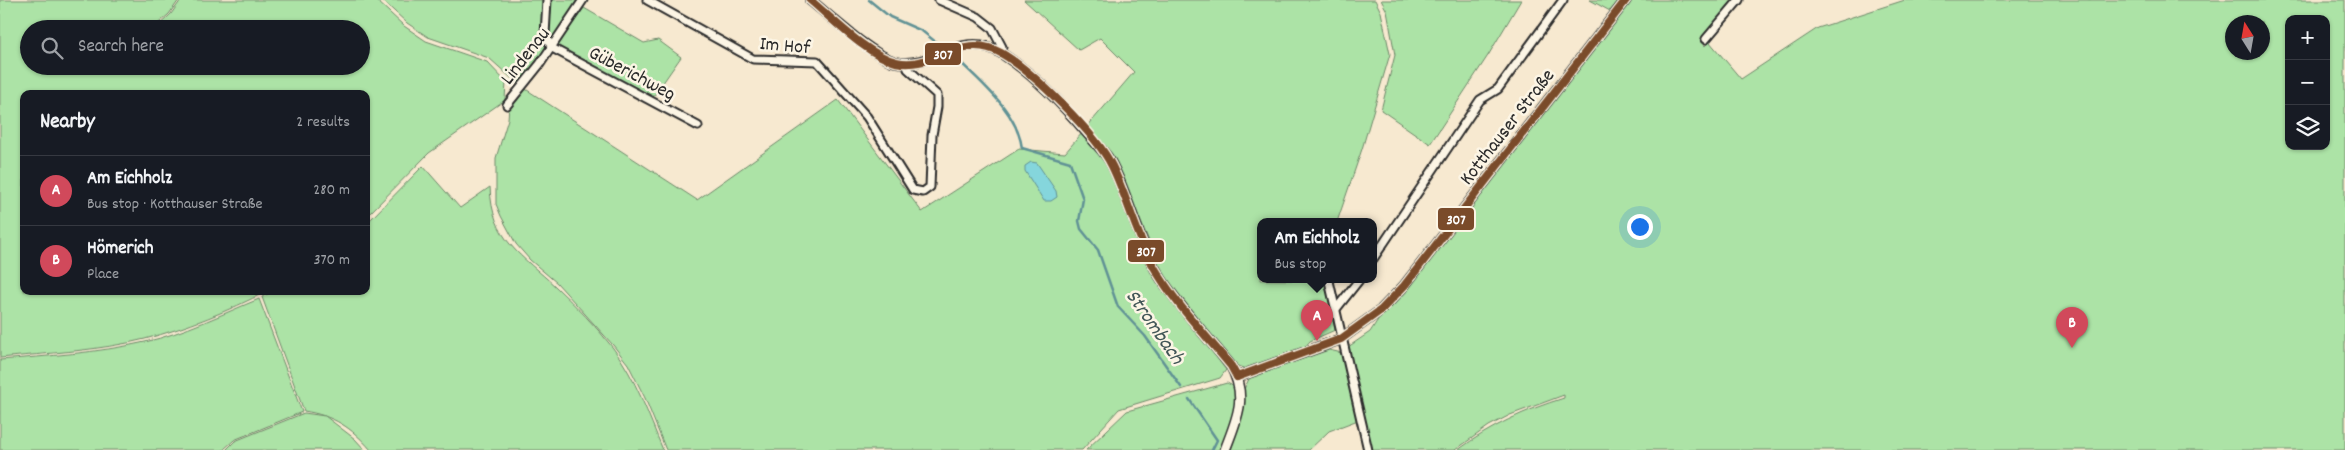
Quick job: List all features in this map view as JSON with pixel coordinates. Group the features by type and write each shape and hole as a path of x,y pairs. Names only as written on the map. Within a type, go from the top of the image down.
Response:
{"street":[{"path":"547,0 545,35 552,48"},
{"name":"Lindenau","path":"506,104 552,48 583,0"},
{"name":"Im Hof","path":"647,0 753,59 817,61 867,117 913,190 923,192 930,187 932,135 937,95 908,69 906,63"},
{"path":"810,0 862,43 894,61 906,63 922,60 970,44 984,45 1000,52 1027,72 1061,104 1112,165 1138,230 1161,279 1231,366 1237,377 1241,391 1240,410 1226,450"},
{"path":"939,0 978,17 992,28 1002,47 1000,52"},
{"path":"1377,253 1480,100 1498,89 1563,0"},
{"name":"Kotthauser Straße","path":"1237,377 1341,339 1381,310 1404,286 1626,0"},
{"path":"1706,38 1739,0"},
{"name":"Güberichweg","path":"552,48 698,126"},
{"path":"1329,283 1368,450"},
{"path":"1336,309 1357,283"}],"green space":[{"path":"0,0 179,0 162,20 20,20 20,75 370,75 370,20 165,20 181,0 376,0 404,26 426,41 487,62 506,82 505,100 429,153 370,213 370,90 20,90 20,295 259,295 176,330 145,339 91,349 0,358"},
{"path":"382,0 544,0 540,36 548,48 518,84 489,58 428,37 407,23"},
{"path":"551,0 577,0 554,37 548,35"},
{"path":"1024,0 1375,0 1381,12 1390,54 1362,149 1338,218 1257,218 1257,283 1326,283 1335,330 1310,341 1303,349 1246,369 1235,365 1164,277 1115,160 1086,128 1134,72 1100,38 1079,50"},
{"path":"1381,0 1521,0 1489,54 1430,144 1381,110 1395,55 1387,11"},
{"path":"1590,0 1619,0 1610,11"},
{"path":"1631,0 1734,0 1700,40 1705,46 1709,41 1741,79 1818,28 1905,0 2345,0 2345,450 1458,450 1496,426 1522,413 1564,398 1564,395 1510,415 1489,426 1455,450 1371,450 1348,347 1370,332 1379,318 1407,288"},
{"path":"584,8 644,43 658,40 681,57 653,97 557,46"},
{"path":"524,88 697,200 838,100 922,212 1019,149 1065,153 1082,133 1106,162 1132,230 1158,281 1226,370 1220,378 1119,409 1082,450 666,450 645,398 628,364 557,283 530,260 516,244 496,204 496,158 508,119 509,106"},
{"path":"423,166 460,208 490,187 496,221 503,234 520,255 586,316 613,348 635,384 663,450 371,450 349,429 333,419 304,411 262,297 266,295 370,295 370,220"},
{"path":"259,299 302,412 234,440 223,450 0,450 0,360 91,351 145,342 188,328"},
{"path":"1329,350 1342,353 1358,420 1329,431 1309,450 1229,450 1243,411 1244,389 1250,377"},
{"path":"1227,383 1235,387 1236,407 1220,450 1086,450 1127,411"},
{"path":"304,413 325,416 355,439 365,450 226,450 235,441"}],"water":[{"path":"1031,162 1037,163 1056,191 1057,197 1051,201 1044,201 1025,171 1025,166"}],"waterway":[{"name":"Strombach","path":"869,0 890,17 922,31 942,47"},
{"name":"Strombach","path":"952,54 1005,108 1019,134 1022,148 1070,162 1083,199 1079,221 1081,229 1098,250 1118,307 1145,336 1181,387"},
{"name":"Strombach","path":"1189,399 1217,440 1212,450"}],"transit line":[{"name":"307","path":"810,0 862,44 885,58 896,62 910,63 923,61 960,48 973,46 987,47 1014,61 1029,73 1078,121 1104,153 1118,179 1142,242 1162,281 1231,366 1237,377"},
{"name":"307","path":"1237,377 1341,339 1381,310 1404,286 1626,0"}],"place":[{"name":"Am Eichholz","path":"1317,341"},
{"name":"Hömerich","path":"2072,348"}]}
